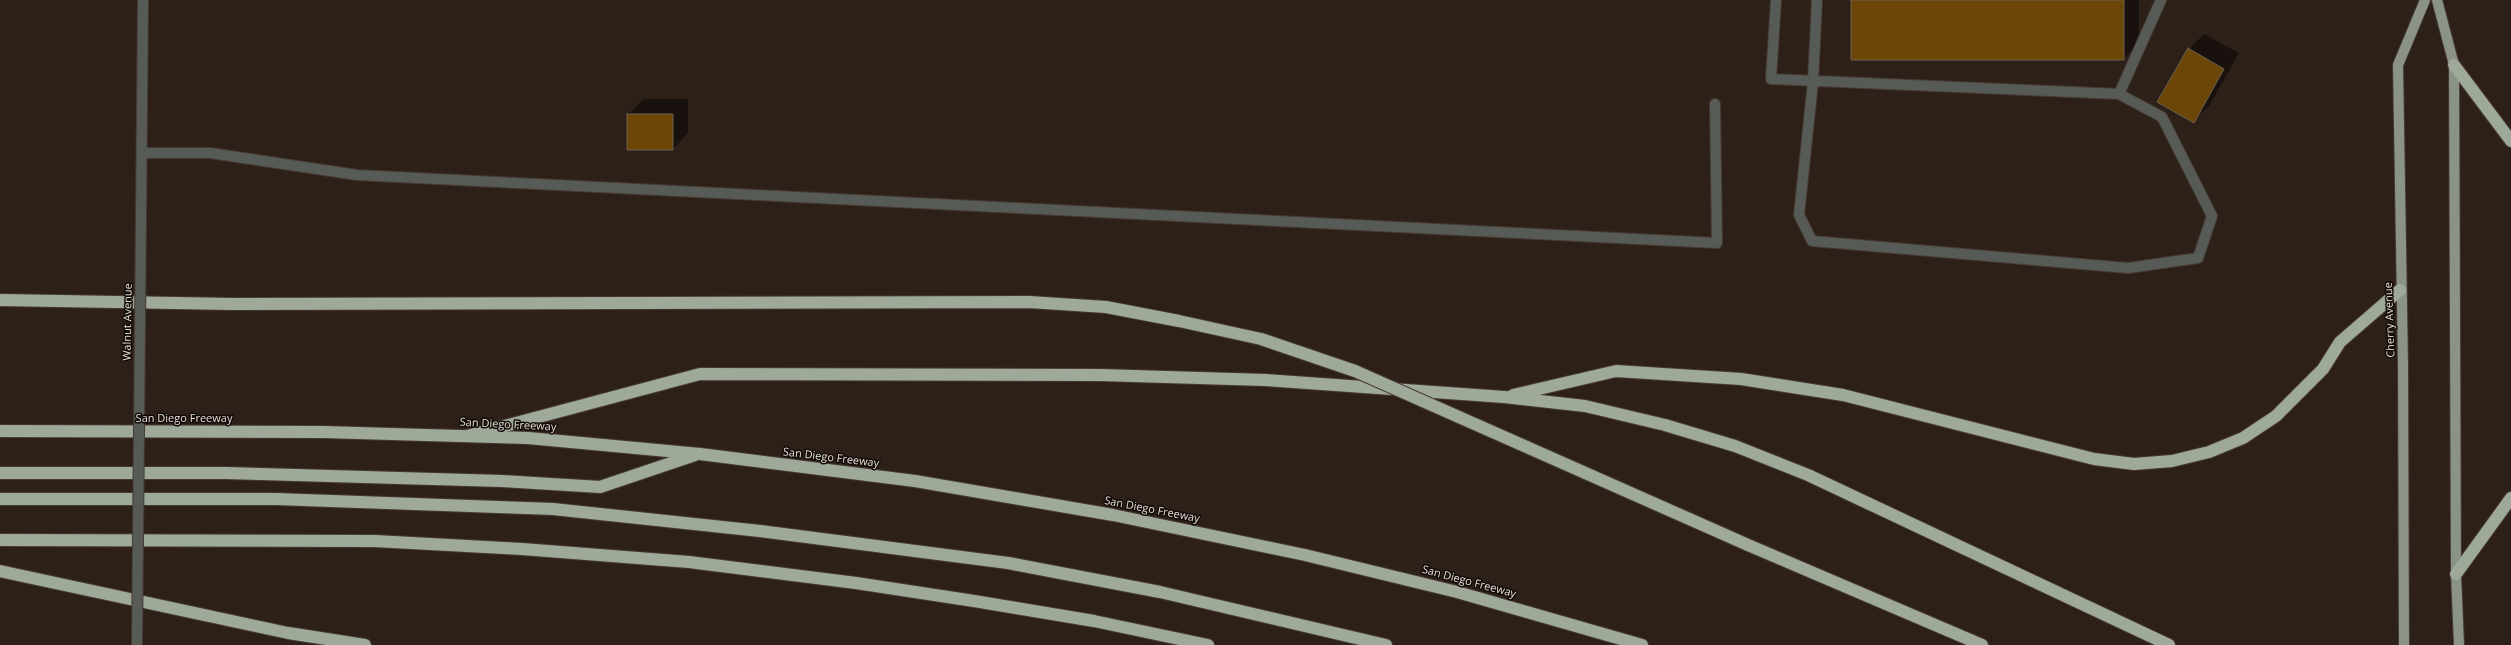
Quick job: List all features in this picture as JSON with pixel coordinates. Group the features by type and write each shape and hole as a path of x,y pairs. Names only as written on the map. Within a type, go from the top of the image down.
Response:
{"highway":[{"path":"2454,65 2511,141"},
{"path":"1504,397 1616,371 1741,379 1843,395 2094,459 2134,464 2172,461 2209,452 2243,438 2276,416 2323,369 2340,342 2400,290"},
{"path":"0,300 233,304 1029,302 1106,307 1261,339 1355,370 1748,545 1982,645"},
{"path":"466,436 700,374 1100,375 1265,380 1504,397 1585,406 1665,425 1735,446 1808,475 2169,645"},
{"name":"San Diego Freeway","path":"0,432 323,432 466,436 528,438 700,454 915,482 1113,515 1305,555 1450,590 1642,645"},
{"path":"0,473 226,473 502,481 600,486 700,454"},
{"path":"2456,574 2511,498"},
{"path":"0,499 276,499 561,509 760,531 1008,563 1160,592 1386,645"},
{"path":"0,540 375,541 522,549 681,562 856,583 974,601 1094,621 1208,645"},
{"path":"0,571 288,633 364,645"}],"main road":[{"name":"Cherry Avenue","path":"2404,642 2403,365 2400,290 2398,65 2425,0"},
{"path":"2437,0 2454,65 2456,574 2459,645"}],"street":[{"name":"Walnut Avenue","path":"137,645 143,0"},
{"path":"1776,0 1771,79 1813,82 2119,94 2162,117 2212,216 2198,258 2128,268 1812,241 1799,215 1813,82 1817,0"},
{"path":"2119,94 2161,0"},
{"path":"142,153 210,153 357,175 1717,242 1715,104"}],"building":[{"path":"1851,0 2124,0 2124,60 1851,60"},
{"path":"2188,48 2224,69 2194,123 2157,102"},
{"path":"627,114 673,114 673,150 627,150"}]}
